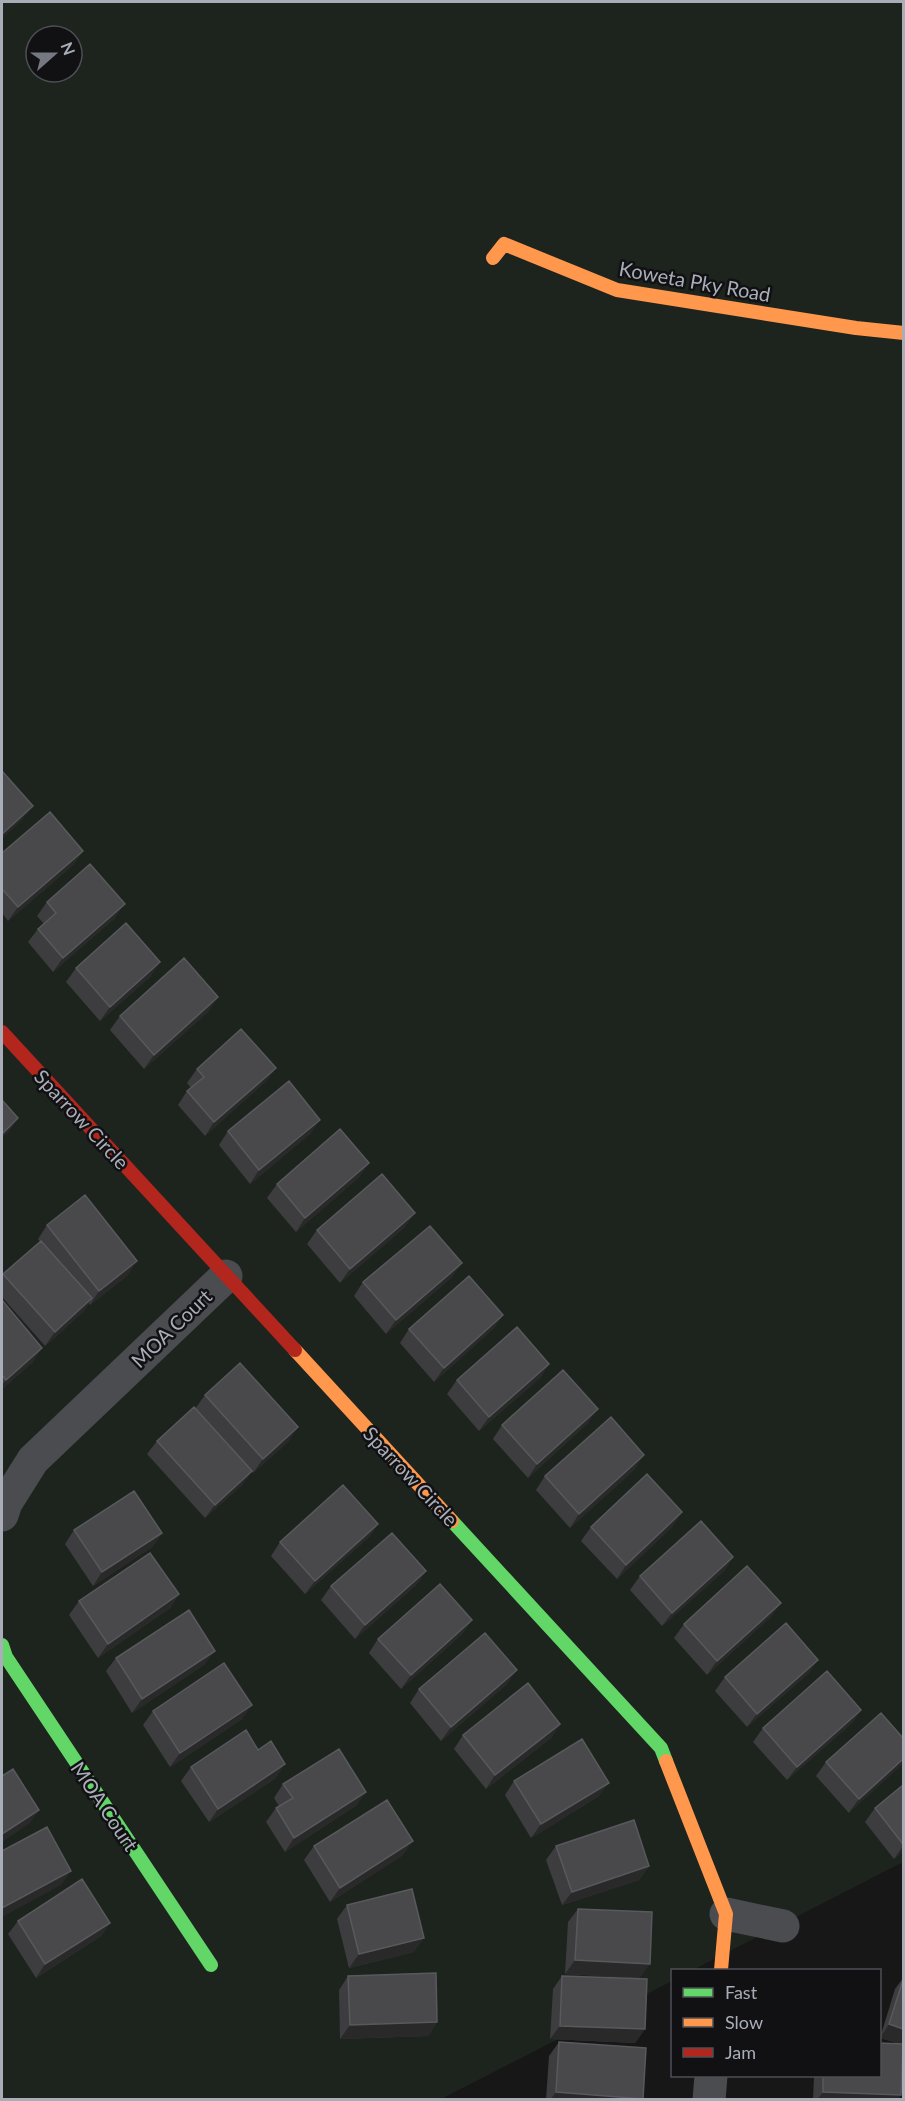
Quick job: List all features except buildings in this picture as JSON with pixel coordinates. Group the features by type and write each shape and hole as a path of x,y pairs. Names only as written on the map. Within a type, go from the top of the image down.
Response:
{"street":[{"name":"Koweta Pky Road","path":"493,258 504,244 617,290 856,328 903,333"},
{"name":"Sparrow Circle","path":"2,1032 661,1748 726,1914 721,1969"},
{"name":"MOA Court","path":"2,1515 6,1503 33,1460 226,1276"},
{"name":"MOA Court","path":"2,1645 6,1658 212,1965"},
{"path":"726,1914 783,1926"},
{"path":"709,2100 711,2077"}],"shaded area":[{"path":"2,2 903,2 903,1862 695,1969 671,1969 671,1982 441,2099 2,2100"}],"traffic: fast":[{"path":"452,1521 661,1748 666,1761"},
{"path":"2,1645 6,1657 211,1965"}],"traffic: slow":[{"path":"493,258 504,244 617,290 856,328 904,333"},
{"path":"295,1350 452,1521"},
{"path":"666,1761 726,1914 721,1969"}],"traffic: jam":[{"path":"2,1032 295,1350"}]}
